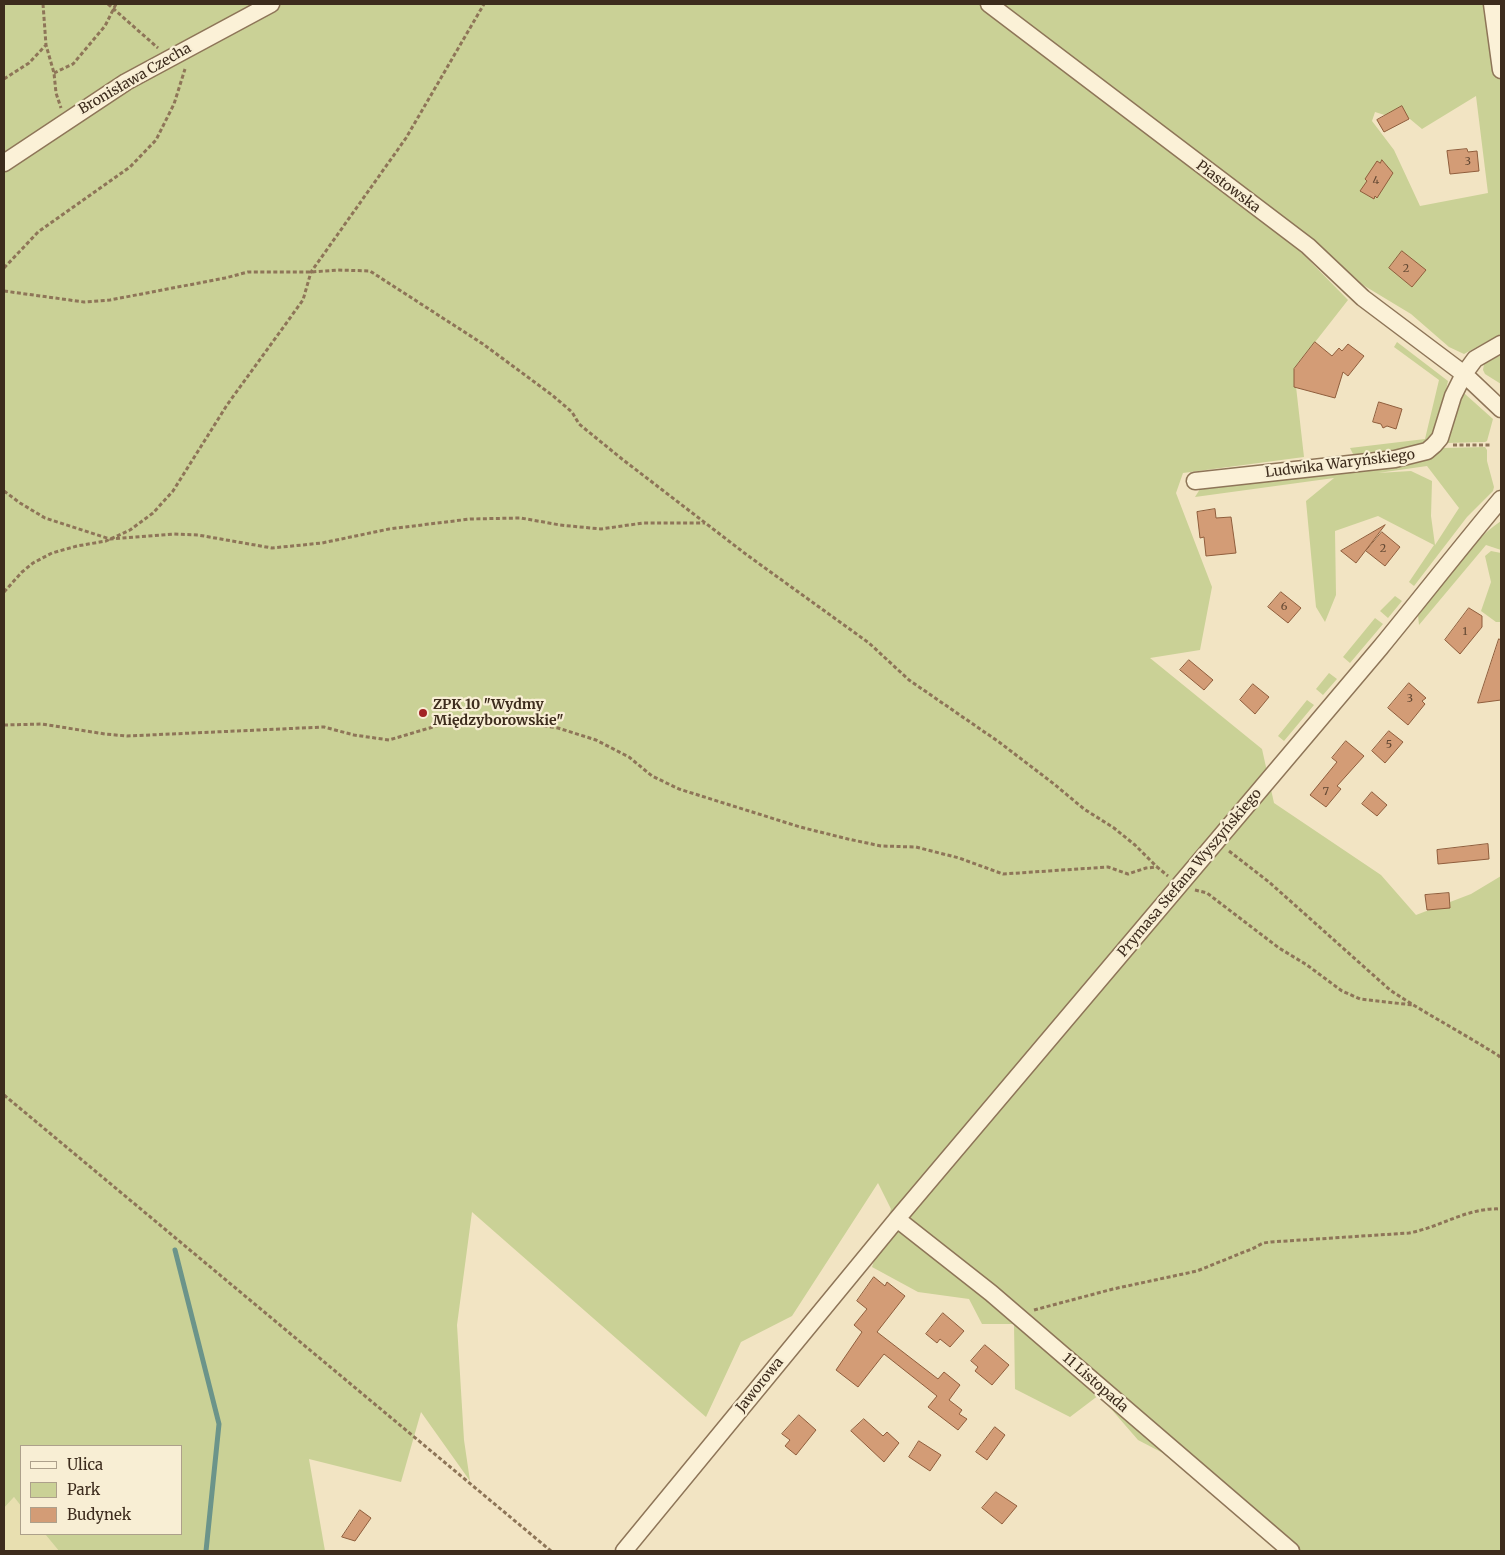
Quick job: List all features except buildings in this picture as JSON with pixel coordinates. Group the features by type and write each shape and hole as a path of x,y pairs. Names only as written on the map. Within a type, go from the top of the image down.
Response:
{"street":[{"name":"Bronisława Czecha","path":"4,162 126,82 271,4"},
{"name":"Piastowska","path":"989,4 1308,246 1363,298 1464,374 1501,409"},
{"path":"1492,4 1501,70"},
{"path":"1434,445 1440,438 1453,396 1464,374 1475,359 1501,344"},
{"name":"Piastowska","path":"1464,374 1501,392"},
{"name":"Ludwika Waryńskiego","path":"1195,481 1395,459 1427,451 1434,445"},
{"name":"Prymasa Stefana Wyszyńskiego","path":"897,1219 1380,648 1501,499"},
{"name":"Prymasa Stefana Wyszyńskiego","path":"1480,524 1501,510"},
{"name":"11 Listopada","path":"897,1219 1016,1315 1290,1551"},
{"name":"Jaworowa","path":"624,1551 897,1219"}],"path":[{"path":"43,4 46,44 54,73 56,93 60,106 69,118"},
{"path":"108,4 169,58"},
{"path":"54,73 73,64 105,26 116,4"},
{"path":"4,491 45,518 110,539 130,530 153,513 173,490 227,405 303,300 312,272 406,138 484,4"},
{"path":"4,79 29,63 46,44"},
{"path":"4,268 38,232 130,168 156,140 174,104 186,67"},
{"path":"4,291 84,302 110,300 248,272 358,270 370,271 382,277 483,344 540,385 572,412 579,424 706,523 869,643 909,680 999,742 1054,784 1084,810 1114,828 1179,886 1207,894 1278,948 1307,965 1342,990 1360,999 1413,1005"},
{"path":"1434,445 1490,445"},
{"path":"4,592 33,563 52,553 110,539 174,534 272,548 322,543 389,529 470,519 521,518 601,529 643,523 706,523"},
{"path":"4,725 42,724 127,736 324,727 354,735 389,740 453,721 478,716 558,728 596,740 629,757 652,776 679,789 800,827 881,846 916,846 959,858 1003,874 1108,867 1128,874 1146,868 1157,867"},
{"path":"1216,841 1269,882 1390,990 1459,1030 1501,1059"},
{"path":"4,1095 551,1551"},
{"path":"1016,1315 1113,1289 1197,1271 1263,1243 1409,1233 1423,1230 1476,1210 1501,1209"}],"shaded area":[{"path":"14,1497 20,1505 20,1535 46,1535 59,1551 4,1551 4,1508"}],"green space":[{"path":"4,4 1501,4 1501,334 1464,354 1449,347 1411,314 1363,285 1307,234 1173,139 1164,147 1298,249 1348,300 1294,369 1304,457 1183,473 1176,493 1212,587 1200,650 1150,658 1262,749 1274,803 1381,875 1416,915 1471,894 1501,876 1501,1551 1301,1551 1230,1488 1138,1440 1099,1395 1070,1417 1015,1389 1014,1324 982,1324 969,1299 918,1292 872,1267 891,1209 878,1183 792,1316 741,1342 706,1417 472,1212 457,1325 464,1440 470,1481 421,1412 401,1482 309,1459 325,1551 59,1551 46,1535 182,1535 182,1445 20,1445 20,1505 14,1497 4,1508","holes":["1476,96 1488,193 1420,206 1394,150 1372,121 1375,112 1394,118 1398,109 1422,129"]},
{"path":"1397,342 1448,381 1439,421 1429,437 1413,449 1354,456 1350,448 1425,439 1439,380 1394,347"},
{"path":"1501,355 1501,384 1485,374 1483,370 1484,364"},
{"path":"1462,394 1465,394 1493,419 1487,441 1446,443"},
{"path":"1485,447 1494,487 1493,491 1467,517 1414,586 1409,582 1434,545 1378,516 1335,531 1336,595 1325,622 1316,607 1306,501 1334,478 1195,497 1200,489 1416,463 1433,457 1443,448","holes":["1427,466 1459,508 1435,545 1431,516 1432,481 1411,471 1378,473"]},
{"path":"1501,521 1501,550 1486,545 1419,625 1418,615 1456,565 1477,541"},
{"path":"1491,551 1501,553 1501,622 1496,622 1481,611 1491,582 1485,556"},
{"path":"1395,596 1402,601 1388,618 1380,611"},
{"path":"1375,618 1383,624 1350,663 1343,657"},
{"path":"1329,673 1337,679 1323,695 1316,689"},
{"path":"1307,700 1314,705 1284,741 1278,736"}],"waterway":[{"path":"175,1250 219,1424 206,1551"}],"place":[{"name":"ZPK 10 \"Wydmy Międzyborowskie\"","path":"423,713"}]}
